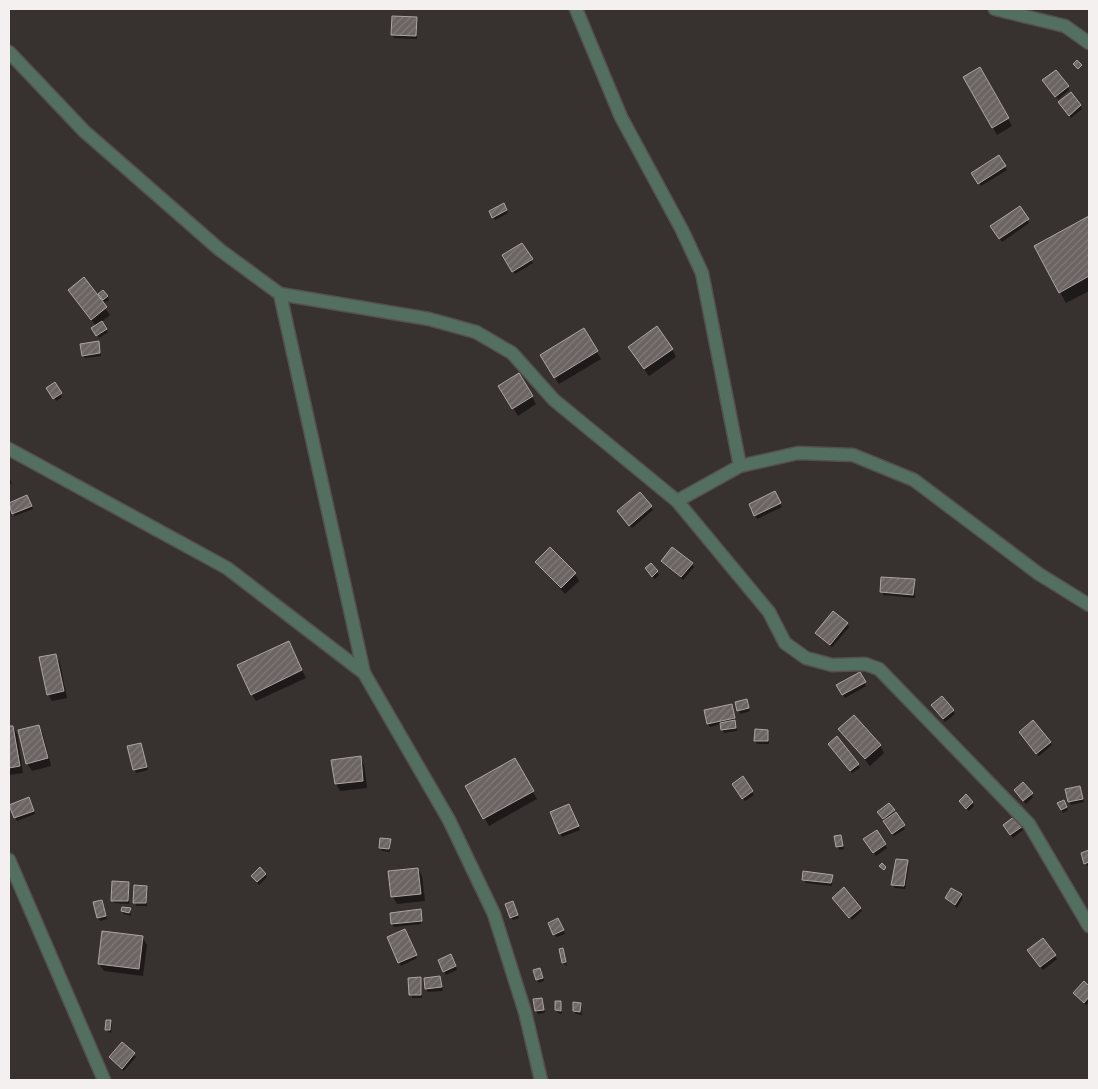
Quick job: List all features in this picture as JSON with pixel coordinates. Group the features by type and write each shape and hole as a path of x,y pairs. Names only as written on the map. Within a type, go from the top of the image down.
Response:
{"street":[{"path":"576,9 621,117 682,230 702,273 740,466"},
{"path":"995,9 1065,26 1089,43"},
{"path":"9,52 84,131 220,250 280,294 429,319 476,332 512,353 554,400 677,501 769,612 785,643 806,658 832,666 865,664 879,669 1029,824 1089,926"},
{"path":"280,294 364,673 449,820 494,914 525,1012 541,1080"},
{"path":"9,448 227,568 364,673"},
{"path":"677,501 740,466 798,453 853,455 914,480 1039,574 1089,605"},
{"path":"9,860 104,1080"}],"building":[{"path":"392,16 417,17 416,36 391,35"},
{"path":"1077,60 1082,65 1078,69 1073,64"},
{"path":"980,67 1009,118 992,128 963,77"},
{"path":"1056,70 1069,86 1055,97 1042,80"},
{"path":"1071,92 1081,105 1069,116 1058,102"},
{"path":"999,155 1006,166 978,184 971,173"},
{"path":"504,203 507,210 492,218 489,211"},
{"path":"1020,206 1029,219 999,239 990,226"},
{"path":"1089,216 1089,276 1059,293 1034,246"},
{"path":"522,243 533,259 512,272 502,255"},
{"path":"84,277 107,307 91,320 68,290"},
{"path":"103,290 108,296 103,300 98,294"},
{"path":"102,321 107,329 96,336 91,328"},
{"path":"657,326 673,349 644,369 628,347"},
{"path":"584,328 598,351 554,378 540,355"},
{"path":"99,341 100,353 82,356 80,344"},
{"path":"519,373 533,396 512,409 498,386"},
{"path":"55,382 62,393 53,399 46,388"},
{"path":"775,491 781,503 754,516 749,504"},
{"path":"640,492 652,506 629,526 617,511"},
{"path":"27,495 32,506 12,514 9,503"},
{"path":"550,547 576,573 561,588 535,562"},
{"path":"672,547 693,563 681,577 661,561"},
{"path":"651,563 658,571 652,577 645,568"},
{"path":"881,577 915,579 913,595 880,592"},
{"path":"833,611 848,623 830,645 815,633"},
{"path":"289,641 302,670 251,695 237,665"},
{"path":"56,654 64,691 47,695 39,657"},
{"path":"860,672 866,682 842,695 836,685"},
{"path":"942,696 954,710 943,719 931,705"},
{"path":"747,699 749,708 737,711 735,702"},
{"path":"732,704 735,718 707,724 704,710"},
{"path":"854,715 881,745 865,759 838,729"},
{"path":"735,720 736,728 721,730 720,723"},
{"path":"1033,720 1051,742 1036,754 1019,732"},
{"path":"39,725 48,758 26,764 18,730"},
{"path":"9,726 13,726 20,766 9,768"},
{"path":"755,729 768,730 768,741 754,741"},
{"path":"837,736 859,764 850,771 828,744"},
{"path":"141,743 147,767 133,770 127,746"},
{"path":"361,756 363,781 335,784 331,760"},
{"path":"515,758 534,791 483,819 465,786"},
{"path":"743,776 753,791 742,799 732,784"},
{"path":"1023,782 1033,793 1023,801 1014,790"},
{"path":"1080,786 1083,799 1068,802 1065,789"},
{"path":"966,794 973,802 966,809 959,801"},
{"path":"29,797 34,811 14,818 9,805"},
{"path":"1064,800 1067,807 1061,810 1057,803"},
{"path":"889,803 895,810 883,819 877,812"},
{"path":"569,804 579,826 559,834 550,812"},
{"path":"896,812 905,825 892,834 883,821"},
{"path":"1015,816 1023,826 1010,835 1003,825"},
{"path":"877,830 886,844 873,853 863,839"},
{"path":"841,835 843,846 836,847 834,836"},
{"path":"380,838 391,839 389,849 379,848"},
{"path":"1089,850 1089,862 1084,864 1081,853"},
{"path":"896,859 908,860 904,886 891,885"},
{"path":"882,863 886,867 884,870 879,866"},
{"path":"260,867 266,874 257,882 251,876"},
{"path":"418,868 421,894 391,897 388,871"},
{"path":"803,871 833,875 831,883 802,880"},
{"path":"112,881 129,882 128,901 111,901"},
{"path":"134,885 147,886 146,903 133,903"},
{"path":"844,887 861,908 849,918 832,898"},
{"path":"951,888 962,894 955,905 945,898"},
{"path":"102,900 106,916 97,918 93,902"},
{"path":"513,901 518,915 510,918 505,904"},
{"path":"122,907 131,908 129,913 121,911"},
{"path":"421,909 422,921 391,924 390,913"},
{"path":"558,918 564,930 553,935 548,923"},
{"path":"405,929 417,955 398,963 387,937"},
{"path":"102,931 143,936 139,969 98,964"},
{"path":"1043,938 1056,955 1040,967 1027,950"},
{"path":"563,948 566,962 562,963 559,949"},
{"path":"451,954 456,966 443,972 438,960"},
{"path":"540,968 543,978 536,980 533,970"},
{"path":"440,976 442,987 425,989 424,978"},
{"path":"421,977 421,995 409,995 408,978"},
{"path":"1084,981 1089,986 1089,997 1084,1003 1073,993"},
{"path":"542,998 544,1010 535,1011 533,999"},
{"path":"555,1001 561,1001 561,1011 555,1010"},
{"path":"573,1002 581,1003 580,1012 573,1011"},
{"path":"106,1020 111,1020 110,1030 105,1030"},
{"path":"122,1042 135,1053 122,1069 109,1057"}]}
